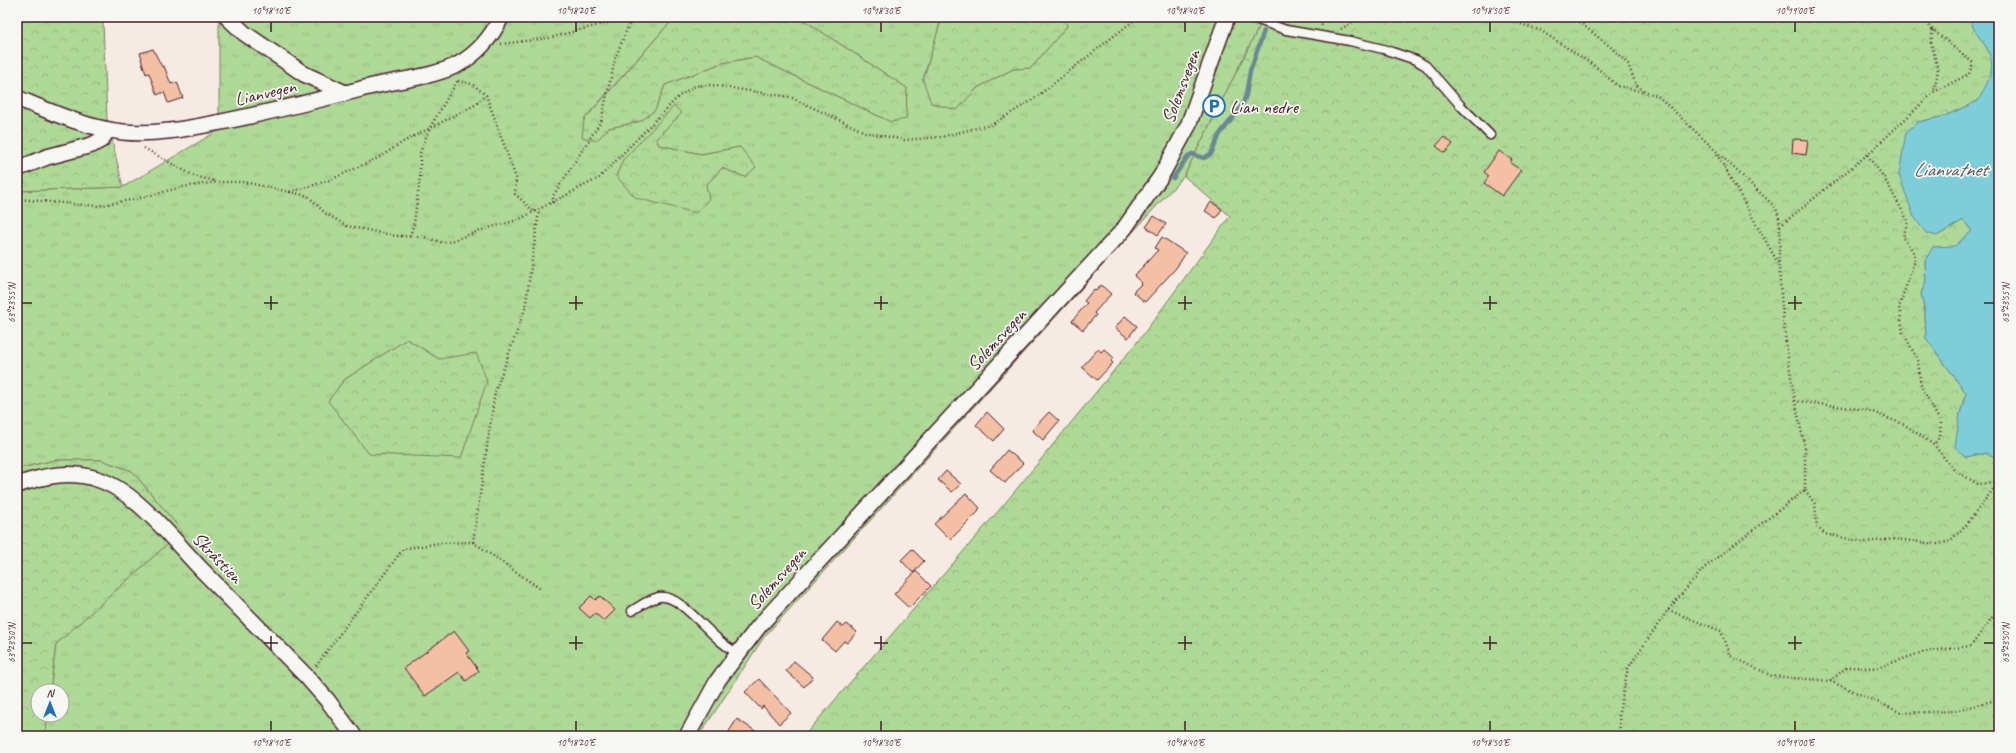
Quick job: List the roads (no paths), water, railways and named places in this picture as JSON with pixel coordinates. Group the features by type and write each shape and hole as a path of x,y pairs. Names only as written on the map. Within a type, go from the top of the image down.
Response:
{"street":[{"path":"227,17 244,33 304,74 345,93"},
{"name":"Lianvegen","path":"17,98 108,130 124,132 197,127 286,108 437,72 455,66 465,60 481,46 501,17"},
{"name":"Solemsvegen","path":"686,736 718,680 759,626 1124,229 1161,176 1188,126 1227,17"},
{"path":"17,169 47,157 92,145 101,140 108,130"},
{"name":"Skråstien","path":"17,485 50,476 65,474 82,475 111,484 148,514 307,677 328,701 354,736"}],"lane":[{"path":"1250,17 1286,30 1350,41 1383,49 1416,60 1426,66 1490,135"},
{"path":"632,611 650,600 660,597 670,598 689,612 731,651 738,653"}],"water":[{"name":"Lianvatnet","path":"1970,17 1999,17 1999,458 1985,453 1966,457 1955,447 1960,414 1966,393 1926,338 1925,312 1921,294 1926,281 1925,261 1933,247 1955,246 1972,231 1963,220 1937,236 1926,233 1914,217 1899,175 1906,132 1918,122 1945,116 1978,101 1986,86 1991,71 1991,57 1974,30"}],"waterway":[{"path":"1173,178 1188,156 1192,154 1204,158 1211,154 1220,134 1242,106 1246,95 1250,71 1264,31"}],"place":[{"name":"Lian nedre","path":"1214,106"}]}
